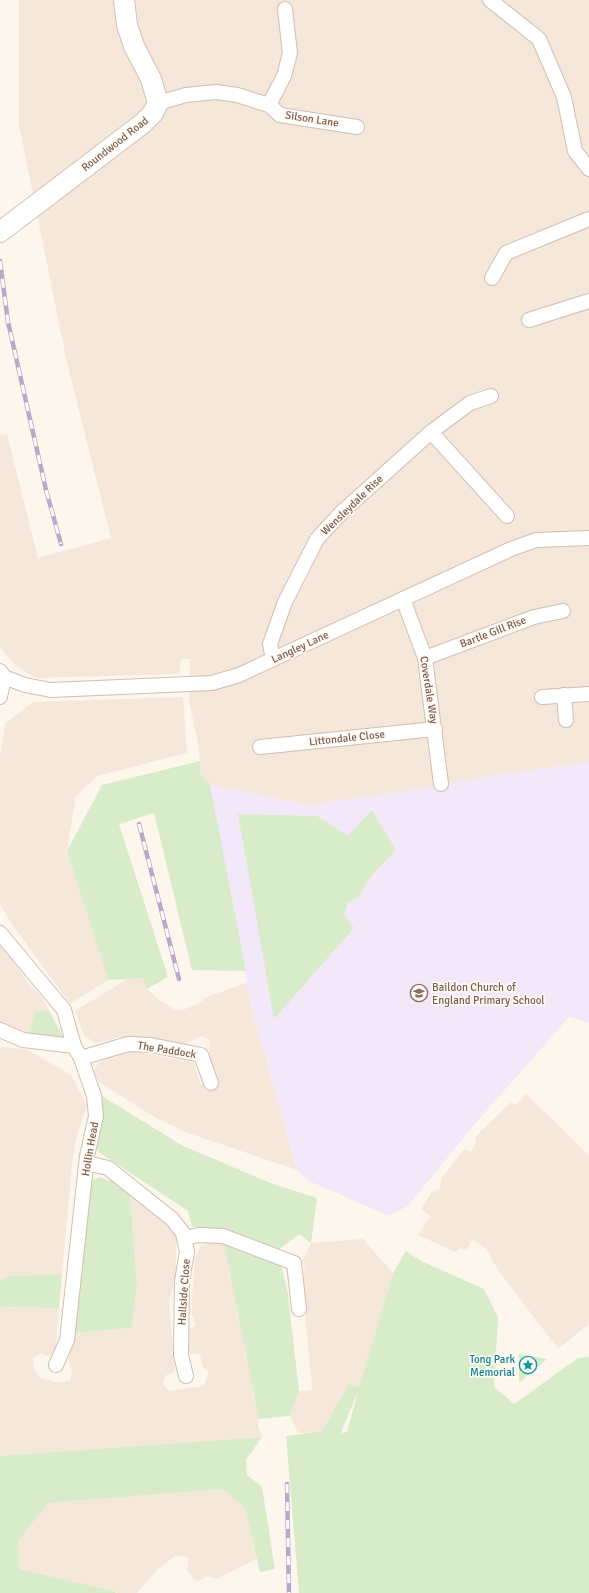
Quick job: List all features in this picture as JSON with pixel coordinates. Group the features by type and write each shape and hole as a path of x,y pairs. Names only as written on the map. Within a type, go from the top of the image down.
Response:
{"street":[{"path":"124,0 127,24 134,46 151,79 158,103"},
{"path":"490,0 540,39 564,97 575,152 589,169"},
{"name":"Silson Lane","path":"270,105 284,76 290,53 285,9"},
{"name":"Silson Lane","path":"158,103 186,95 216,92 237,95 270,105 280,115 357,127"},
{"name":"Roundwood Road","path":"0,232 142,124 153,114 158,103"},
{"path":"492,278 506,252 589,219"},
{"path":"529,320 589,300"},
{"name":"Wensleydale Rise","path":"272,659 270,644 285,602 317,539 342,512 431,432 470,403 491,396"},
{"path":"431,432 507,516"},
{"name":"Langley Lane","path":"2,674 25,685 51,690 212,683 239,675 511,549 536,540 589,538"},
{"name":"Coverdale Way","path":"403,599 425,658 441,784"},
{"name":"Bartle Gill Rise","path":"425,658 534,617 563,611"},
{"path":"0,697 2,674"},
{"path":"542,697 589,694"},
{"path":"564,695 566,720"},
{"name":"Littondale Close","path":"260,747 435,730"},
{"name":"Hollin Head","path":"0,933 64,1010 94,1096 96,1116 87,1156 67,1340 56,1365"},
{"path":"0,1030 23,1040 78,1052"},
{"name":"The Paddock","path":"78,1052 128,1044 151,1045 201,1055 211,1083"},
{"name":"Hallside Close","path":"87,1163 108,1168 172,1219 183,1233 187,1252 182,1281 181,1355 186,1376"},
{"path":"184,1238 199,1235 223,1236 294,1263 299,1309"}],"shaded area":[{"path":"19,0 589,0 589,762 441,784 429,788 309,805 210,785 200,773 199,749 189,700 190,659 181,659 179,674 36,678 15,665 0,647 0,435 7,434 38,558 111,538 67,363 19,125"},
{"path":"183,697 187,753 97,776 76,796 67,851 108,980 70,1004 12,924 0,904 0,757 5,724 33,702"},
{"name":"Baildon Church of England Primary School","path":"589,762 589,1023 569,1017 474,1125 408,1206 389,1216 309,1181 297,1170 251,1005 210,785 309,805 429,788 441,784"},
{"path":"0,943 27,981 43,999 49,1011 35,1011 28,1036 0,1030"},
{"path":"143,978 147,989 160,1001 176,1010 182,1010 196,1005 207,997 248,982 251,1005 297,1170 185,1132 156,1118 99,1082 94,1073 95,1067 100,1062 116,1055 134,1051 194,1063 201,1085 211,1081 217,1074 208,1057 210,1043 207,1038 202,1036 182,1046 120,1037 96,1043 84,1036 75,1011 127,979"},
{"path":"0,1047 26,1049 71,1075 87,1105 76,1139 72,1164 62,1274 8,1276 0,1280"},
{"path":"526,1094 589,1155 589,1324 558,1349 498,1270 486,1249 473,1239 466,1251 461,1248 455,1252 418,1235 430,1216 421,1209 432,1192 440,1188 441,1179 464,1149 471,1152 476,1143 475,1137 511,1102 516,1105"},
{"path":"130,1194 175,1231 179,1238 176,1246 176,1275 169,1302 175,1371 165,1376 163,1384 169,1391 203,1386 207,1379 208,1372 202,1365 200,1354 189,1354 186,1329 195,1326 191,1310 195,1257 201,1245 212,1241 224,1244 259,1417 258,1426 262,1437 0,1456 0,1307 59,1308 56,1345 53,1353 48,1356 41,1353 33,1358 34,1370 40,1378 56,1382 70,1381 72,1372 68,1360 75,1333 130,1328 137,1284"},
{"path":"363,1239 393,1273 359,1387 322,1431 298,1433 290,1416 299,1391 312,1390 302,1277 305,1268 302,1261 311,1243"},
{"path":"223,1489 245,1508 257,1559 216,1579 206,1576 202,1580 196,1581 187,1570 189,1557 175,1556 156,1571 137,1593 118,1593 20,1569 18,1541 47,1503"}],"green space":[{"path":"200,761 200,773 210,785 246,971 192,970 154,813 119,824 168,977 147,989 143,978 108,980 67,851 102,785"},
{"path":"372,810 396,850 371,876 358,898 348,902 344,915 354,928 274,1019 238,814 317,816 348,836"},
{"path":"35,1011 49,1011 64,1038 28,1036"},
{"path":"102,1096 183,1146 273,1184 317,1198 311,1243 299,1234 280,1249 225,1232 201,1229 192,1226 188,1211 100,1153 96,1148"},
{"path":"101,1177 108,1181 112,1179 130,1194 137,1284 131,1328 75,1333 90,1181"},
{"path":"224,1244 281,1264 288,1294 299,1391 290,1416 259,1419"},
{"path":"406,1251 421,1261 484,1289 498,1317 494,1387 514,1404 578,1358 589,1357 589,1593 299,1593 286,1436 322,1431 349,1384 359,1387 393,1273","holes":["358,1391 347,1432 341,1433"]},
{"path":"62,1274 59,1308 0,1307 0,1280 8,1276"},
{"path":"519,1354 547,1359 519,1383"},
{"path":"262,1437 246,1460 247,1475 262,1487 275,1569 260,1572 245,1508 223,1489 48,1503 18,1541 20,1569 116,1592 0,1593 0,1456"}],"railway":[{"path":"0,261 8,322 46,490 61,544"},
{"path":"139,824 179,979"},
{"path":"287,1484 289,1593"}],"place":[{"name":"Baildon Church of England Primary School","path":"419,993"},
{"name":"Tong Park Memorial","path":"528,1365"}]}
